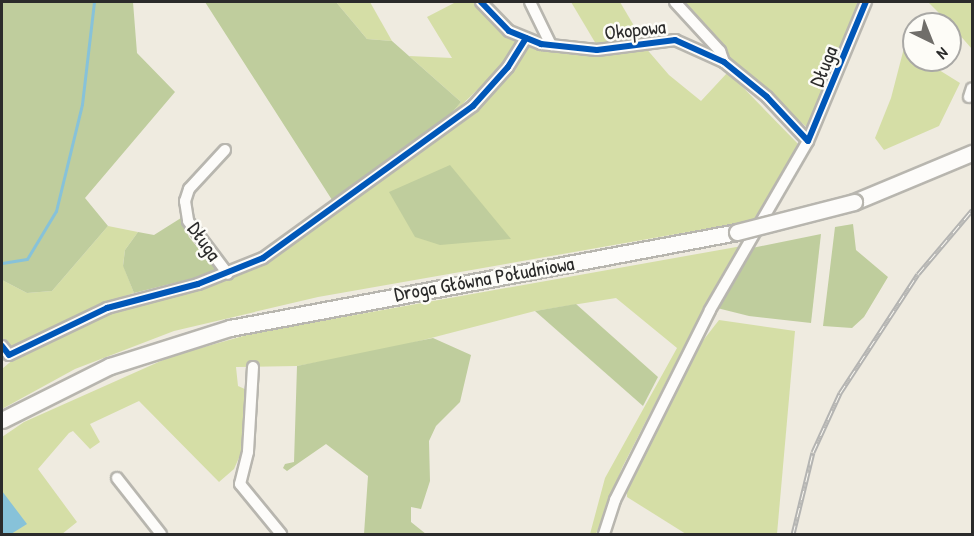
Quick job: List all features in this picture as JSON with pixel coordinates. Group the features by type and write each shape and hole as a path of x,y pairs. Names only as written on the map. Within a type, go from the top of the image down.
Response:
{"main road":[{"name":"Droga Główna Południowa","path":"2,420 111,366 230,327 737,232 854,202 972,153"}],"street":[{"name":"Okopowa","path":"481,2 509,31 551,45 597,50 675,40 724,62 767,97 808,141"},
{"path":"530,2 551,45"},
{"name":"Okopowa","path":"675,2 720,51 724,62"},
{"name":"Długa","path":"604,534 615,500 710,310 808,141 866,2"},
{"path":"2,346 9,355 107,308 228,274 262,258 473,106 508,67 526,38"},
{"name":"Długa","path":"225,150 189,189 185,201 188,220 228,274"},
{"path":"253,367 248,452 240,484 282,534"},
{"path":"117,478 161,534"}],"green space":[{"path":"2,2 133,2 137,53 175,92 85,198 108,226 52,291 27,293 2,280"},
{"path":"205,2 336,2 367,39 392,41 461,102 444,122 334,203"},
{"path":"336,2 370,2 392,41 367,39"},
{"path":"456,2 475,2 497,29 518,42 505,63 444,122 461,102 409,56 452,58 427,17"},
{"path":"571,2 620,2 640,36 596,44"},
{"path":"679,2 856,2 859,6 809,129 727,61"},
{"path":"928,2 972,2 972,49 962,38 962,12 938,12"},
{"path":"528,45 602,57 601,54 644,46 669,75 701,101 728,72 800,146 756,220 318,297 174,331 75,369 2,409 2,369 16,357 111,311 191,292 263,264 475,111 509,75"},
{"path":"902,56 902,72 942,72 960,83 939,126 884,150 875,138 891,98"},
{"path":"450,165 511,239 440,245 415,237 389,192"},
{"path":"181,218 189,237 218,272 134,293 123,266 125,250 138,232 154,235"},
{"path":"853,224 856,250 888,277 864,317 852,328 823,326 835,227"},
{"path":"108,226 138,232 125,250 123,265 134,293 95,306 9,350 2,341 2,280 27,293 52,291"},
{"path":"821,234 811,323 749,316 717,308 752,248"},
{"path":"742,246 699,317 622,468 596,534 590,534 605,478 677,348 616,298 535,311 381,351 297,366 236,367 238,386 247,390 242,451 234,469 219,482 139,401 90,424 100,442 90,449 73,431 69,433 38,469 77,522 62,534 2,534 2,437 24,422 172,356 254,333"},
{"path":"576,304 658,377 643,406 535,311"},
{"path":"719,320 795,331 777,534 686,534 627,497 627,487 691,356"},
{"path":"433,338 471,355 460,402 436,426 429,441 430,481 421,509 411,507 411,522 426,534 364,534 368,476 326,444 287,471 283,468 285,464 294,462 297,366"}],"water":[{"path":"2,491 27,524 11,534 2,534"}],"waterway":[{"path":"2,263 27,259 56,211 82,104 94,2"}],"railway":[{"path":"793,534 813,452 840,393 918,274 972,210"}],"cycle path":[{"path":"481,2 509,31 541,44 597,50 675,40 724,62 767,97 808,141 866,2"},
{"path":"2,346 9,355 107,308 198,284 263,258 473,106 508,67 526,38"}]}
